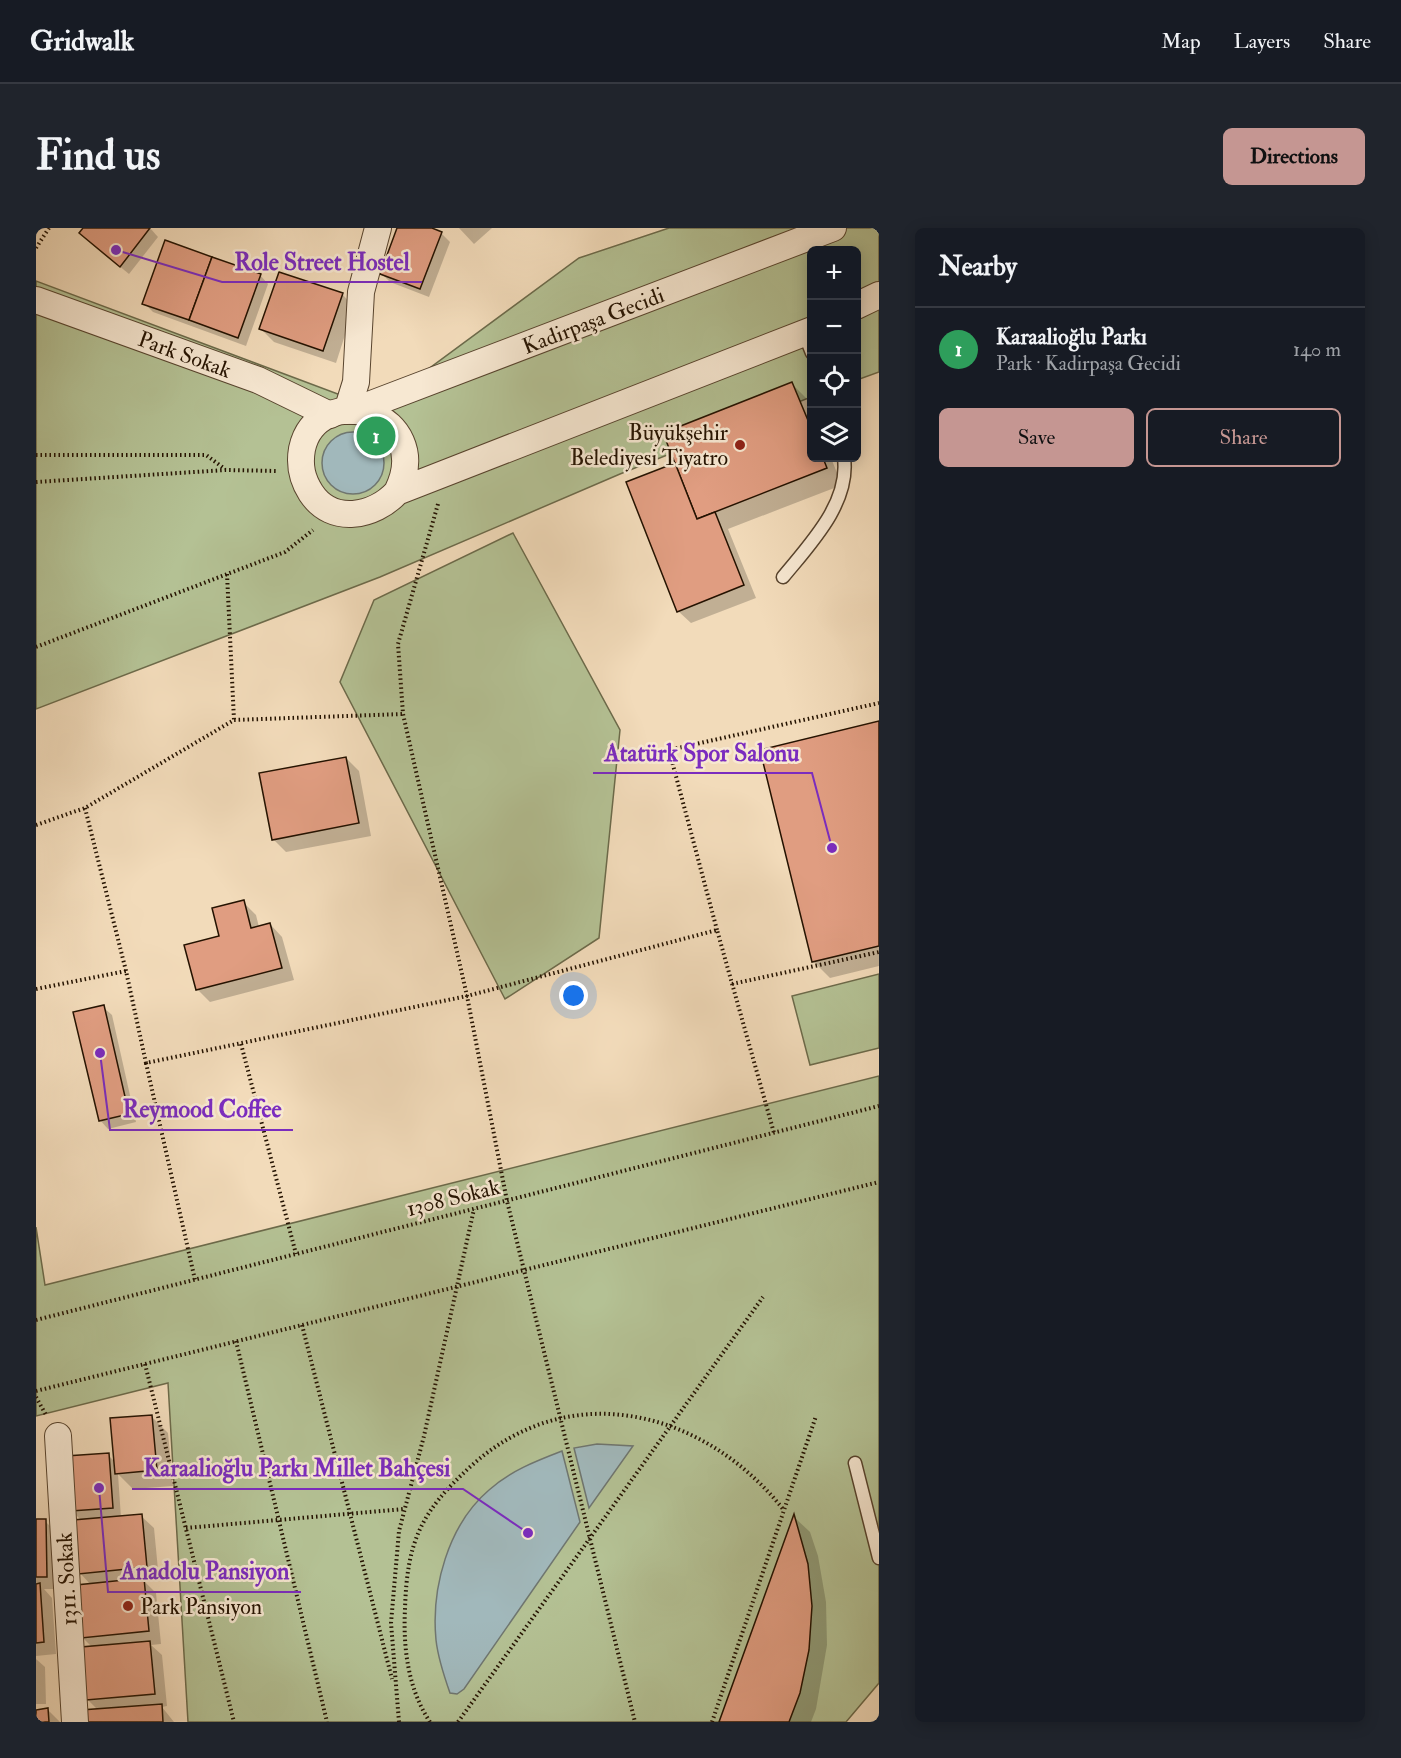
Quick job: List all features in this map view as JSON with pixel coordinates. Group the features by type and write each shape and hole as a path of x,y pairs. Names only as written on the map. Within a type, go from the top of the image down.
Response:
{"street":[{"path":"343,412 356,382 360,292 378,228"},
{"name":"Kadirpaşa Gecidi","path":"343,412 833,228"},
{"path":"861,304 879,295"},
{"name":"Park Sokak","path":"36,300 343,412"},
{"path":"397,492 406,466 400,440 382,419 370,413 343,412 309,433 303,445 301,472 313,497 336,512 356,514 376,510 397,492 807,340"},
{"name":"1311. Sokak","path":"58,1436 75,1722"}],"lane":[{"path":"783,577 834,508 846,474 844,462"},
{"path":"855,1463 879,1558"}],"path":[{"path":"36,248 50,228"},
{"path":"36,455 206,455 226,470"},
{"path":"36,482 226,470 279,471"},
{"path":"446,475 398,644 403,714 467,996 507,1201 635,1722"},
{"path":"36,647 285,552 336,512"},
{"path":"227,574 234,720"},
{"path":"774,1133 669,750 879,703"},
{"path":"36,825 85,808 234,720 403,714"},
{"path":"85,808 126,971 195,1280"},
{"path":"146,1064 467,996 717,930"},
{"path":"732,984 879,952"},
{"path":"36,989 126,971"},
{"path":"241,1044 296,1254"},
{"name":"1308 Sokak","path":"36,1320 879,1106"},
{"path":"36,1391 879,1182"},
{"path":"399,1722 391,1623 393,1580 404,1509 424,1436 474,1209"},
{"path":"458,1722 763,1297"},
{"path":"302,1325 396,1695"},
{"path":"236,1341 327,1722"},
{"path":"145,1364 234,1722"},
{"path":"430,1722 410,1677 404,1624 411,1554 424,1519 436,1500 488,1451 521,1431 560,1418 615,1413 670,1426 702,1439 735,1459 756,1477 783,1509"},
{"path":"712,1722 816,1416"},
{"path":"186,1528 404,1509"}],"green space":[{"path":"669,228 879,228 879,372 861,379 861,246 807,246 807,399 620,474 380,577 36,709 36,281 343,396 397,392 579,258"},
{"path":"513,533 620,730 599,938 505,999 340,682 374,600"},
{"path":"879,974 879,1048 810,1065 792,996"},
{"path":"879,1076 879,1683 846,1722 188,1722 168,1383 36,1416 36,1227 45,1285"}],"water":[{"path":"347,432 359,432 375,441 382,451 384,463 382,475 375,485 359,494 347,494 336,489 327,480 322,469 322,457 327,446 336,437"},
{"path":"597,1444 633,1446 589,1508 574,1448"},
{"path":"562,1451 580,1522 464,1689 457,1694 450,1693 438,1653 435,1620 440,1579 453,1539 475,1504 497,1483 524,1467"}],"building":[{"path":"83,228 150,228 120,267 79,233"},
{"path":"397,228 432,228 442,232 420,289 380,274"},
{"path":"165,240 212,257 189,320 142,304"},
{"path":"212,257 261,274 238,338 189,320"},
{"path":"279,272 343,293 323,351 259,329"},
{"name":"Büyükşehir Belediyesi Tiyatro","path":"792,382 807,418 807,462 825,462 827,468 697,519 663,433"},
{"path":"675,463 697,519 715,512 744,585 677,612 626,482"},
{"path":"879,721 879,946 812,962 760,750"},
{"path":"346,757 359,823 272,840 259,773"},
{"path":"244,900 251,928 270,923 282,968 196,990 184,945 219,936 212,908"},
{"path":"104,1005 129,1114 99,1121 73,1012"},
{"path":"152,1415 157,1470 115,1474 110,1418"},
{"path":"109,1453 113,1508 71,1511 66,1456"},
{"path":"142,1514 147,1567 78,1574 73,1520"},
{"path":"794,1514 808,1564 812,1606 809,1650 800,1693 789,1722 719,1722"},
{"path":"36,1519 46,1519 47,1577 36,1577"},
{"path":"144,1578 149,1631 81,1638 76,1585"},
{"path":"40,1583 44,1642 36,1643 36,1584"},
{"path":"150,1641 155,1694 86,1700 81,1647"},
{"path":"162,1704 163,1722 82,1722 81,1710"},
{"path":"48,1708 49,1722 36,1722 36,1710"}],"place":[{"name":"Role Street Hostel","path":"116,250"},
{"name":"Karaalioğlu Parkı","path":"376,436"},
{"name":"Büyükşehir Belediyesi Tiyatro","path":"740,445"},
{"name":"Atatürk Spor Salonu","path":"832,848"},
{"name":"Reymood Coffee","path":"100,1053"},
{"name":"Anadolu Pansiyon","path":"99,1488"},
{"name":"Karaalioğlu Parkı Millet Bahçesi","path":"528,1533"},
{"name":"Park Pansiyon","path":"128,1606"}]}
